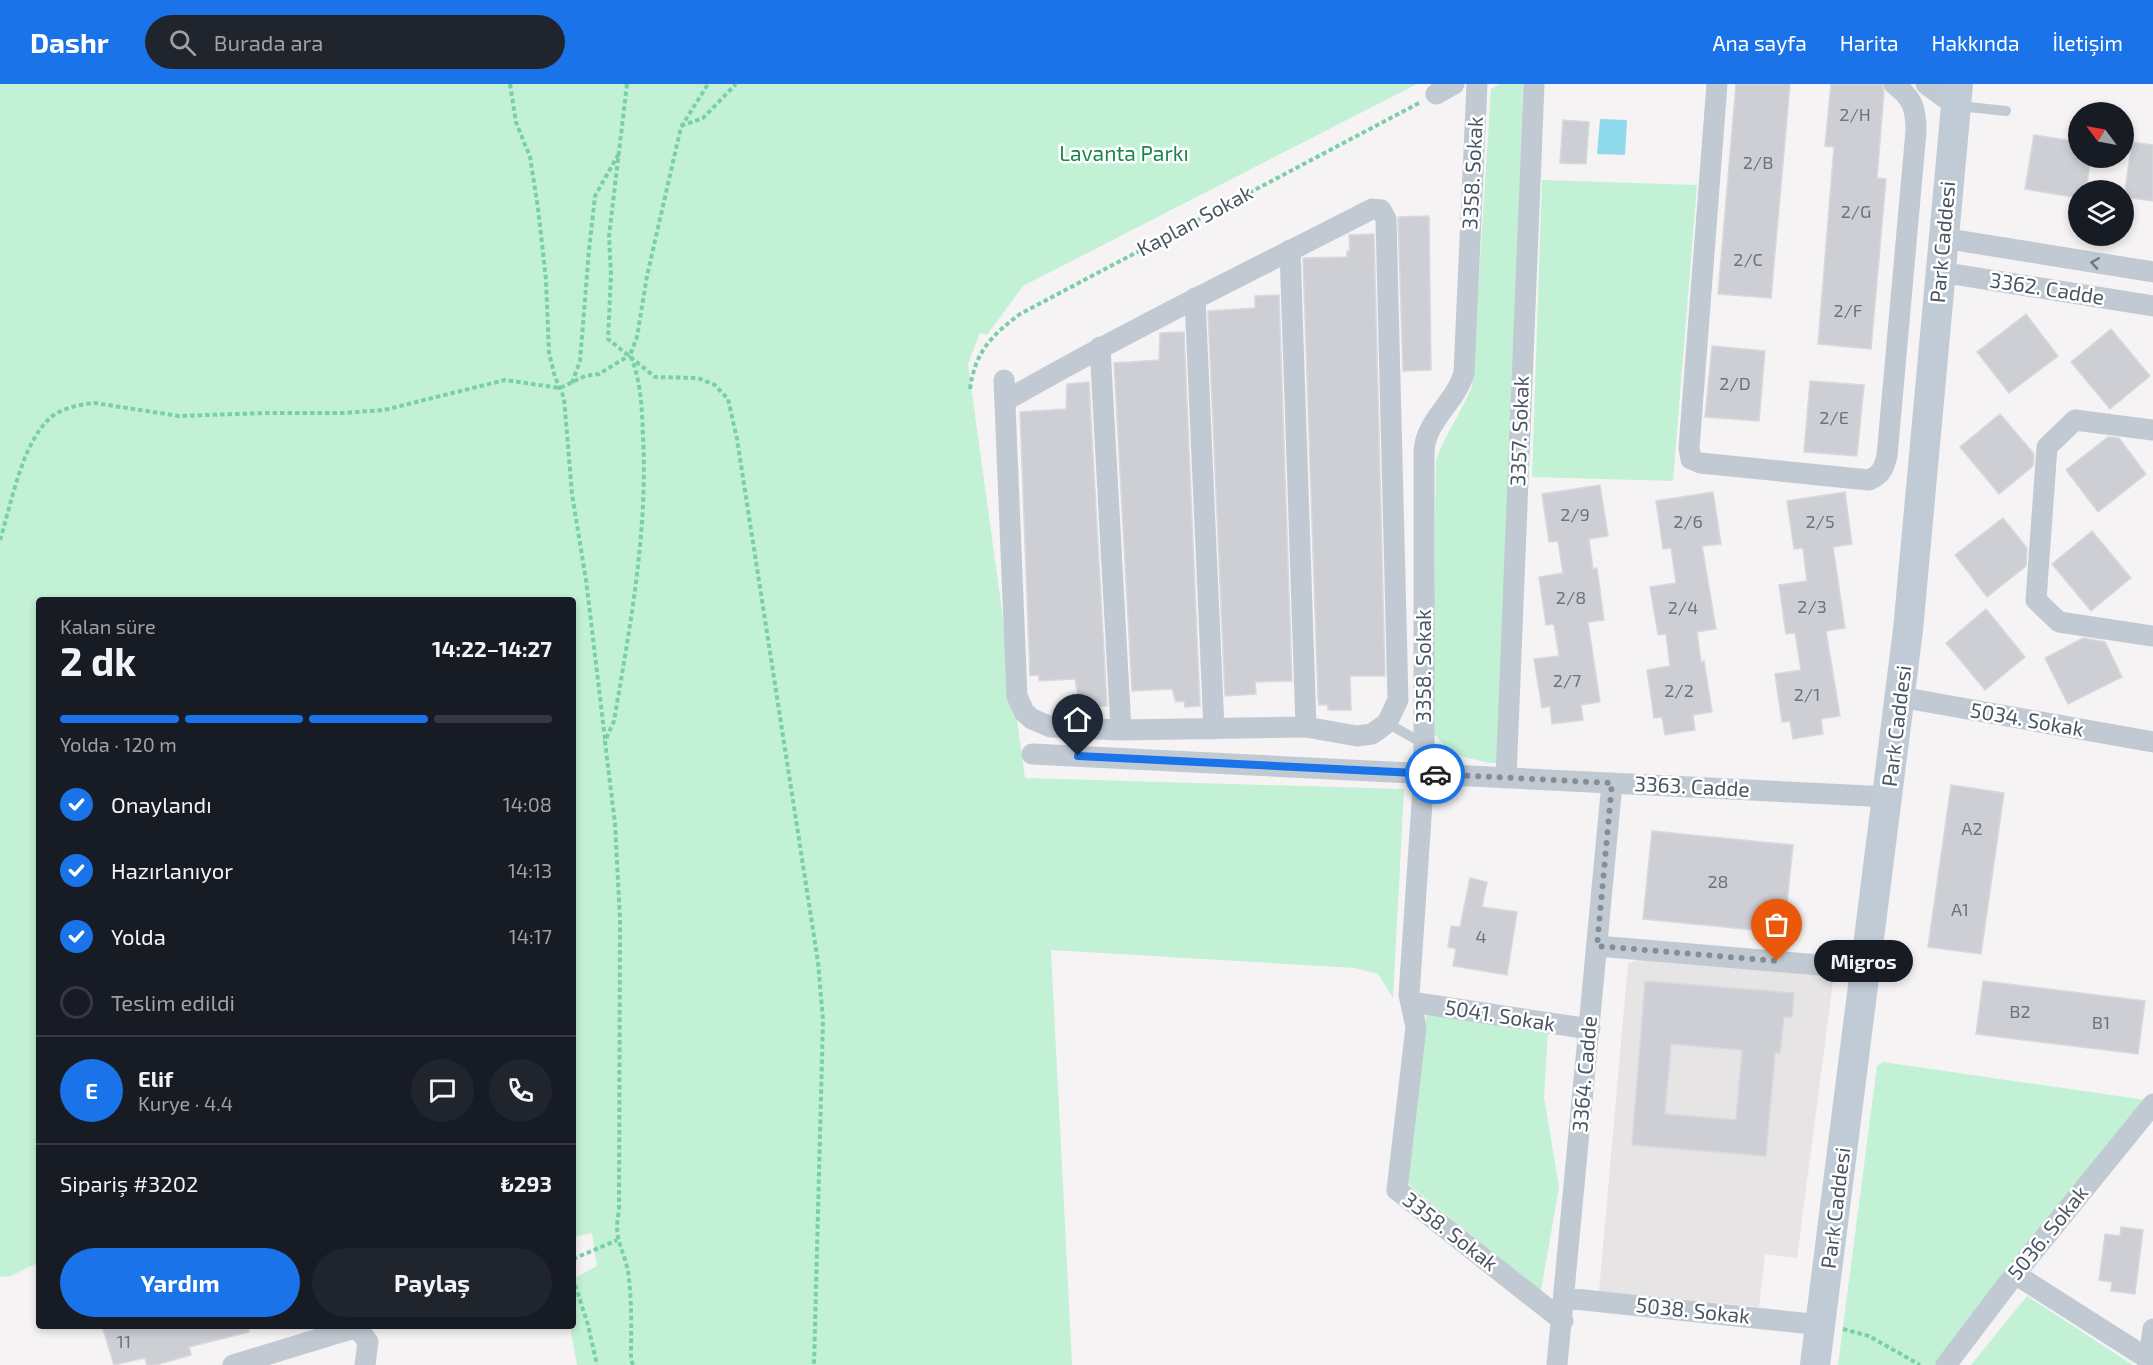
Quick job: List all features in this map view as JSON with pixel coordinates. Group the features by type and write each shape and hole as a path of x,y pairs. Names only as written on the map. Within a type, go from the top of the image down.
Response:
{"street":[{"name":"3358. Sokak","path":"1477,84 1464,373 1459,388 1428,434 1424,450 1424,773 1409,995 1416,1027 1397,1190 1563,1321"},
{"name":"3357. Sokak","path":"1506,778 1534,84"},
{"path":"1717,84 1689,448 1691,459 1700,463 1869,480 1878,476 1885,466 1887,456 1916,131 1916,110 1904,92 1894,84"},
{"path":"1926,84 1957,95"},
{"name":"Park Caddesi","path":"1815,1365 1889,797 1957,95"},
{"path":"1004,380 1017,696 1024,712 1032,719 1051,727 1121,730 1306,727 1357,736 1372,734 1387,723 1398,700 1386,219 1381,210 1372,208 1100,347 1005,401"},
{"name":"3362. Cadde","path":"1943,238 2153,272"},
{"path":"1290,250 1306,727"},
{"name":"3362. Cadde","path":"1940,272 2153,306"},
{"path":"1195,298 1214,729"},
{"path":"1100,347 1121,730"},
{"path":"2153,430 2075,420 2046,447 2036,600 2058,622 2153,636"},
{"name":"5034. Sokak","path":"1900,697 2153,742"},
{"name":"3363. Cadde","path":"1032,754 1889,797"},
{"name":"3364. Cadde","path":"1557,1365 1563,1321 1612,783"},
{"path":"1597,946 1867,969"},
{"name":"5041. Sokak","path":"1411,1002 1590,1029"},
{"name":"5036. Sokak","path":"1946,1365 2015,1274 2153,1104"},
{"path":"2015,1274 2151,1361 2153,1329"},
{"name":"5038. Sokak","path":"1565,1298 1821,1325"},
{"path":"233,1365 352,1329"},
{"path":"361,1329 368,1342 365,1365"}],"lane":[{"path":"1957,95 2006,111"},
{"path":"1387,723 1424,744"}],"path":[{"path":"510,84 516,122 530,157 546,280 549,353 564,399 572,494 586,580 615,824 620,919 619,1211 616,1223 617,1240 629,1277 633,1365"},
{"path":"627,84 609,236 611,275 608,339 655,377 698,378 715,385 728,399 737,439 820,986 823,1020 814,1365"},
{"path":"0,540 31,446 48,420 83,404 95,403 178,416 343,413 384,410 505,380 560,388 585,376 599,374 630,355 638,337 647,276 681,127 708,84"},
{"path":"681,127 703,118 736,84"},
{"name":"Kaplan Sokak","path":"970,389 973,368 983,348 999,330 1020,314 1445,89"},
{"path":"571,383 580,361 596,196 620,152"},
{"path":"605,741 614,722 638,581 644,464 637,371 630,355"},
{"path":"576,1258 617,1240"},
{"path":"576,1287 597,1365"},
{"path":"1821,1325 1869,1336 1920,1365"}],"shaded area":[{"path":"1639,959 1822,974 1833,982 1797,1258 1765,1254 1759,1307 1599,1291 1628,964"}],"green space":[{"name":"Lavanta Parkı","path":"0,84 1417,84 1023,286 987,335 980,333 968,364 1025,778 1404,789 1393,998 1378,974 1355,968 1051,950 1072,1365 577,1365 571,1329 576,1329 576,1277 597,1266 592,1233 576,1236 576,597 36,597 36,1264 11,1276 0,1277"},
{"path":"1500,84 1523,84 1501,763 1489,763 1452,754 1432,732 1436,461 1472,386 1491,89"},
{"path":"1542,180 1697,185 1673,481 1532,477"},
{"path":"1427,1011 1548,1031 1544,1097 1559,1187 1541,1291 1407,1183"},
{"path":"1883,1062 2145,1100 1937,1365 1838,1365 1877,1066"},
{"path":"2027,1296 2133,1365 1971,1365"}],"water":[{"path":"1600,119 1627,120 1625,155 1597,154"}],"building":[{"path":"1736,84 1790,84 1771,298 1718,294"},
{"path":"1831,84 1882,84 1884,91 1877,178 1886,179 1871,349 1818,344 1834,147 1825,146"},
{"path":"1563,120 1589,122 1586,164 1560,163"},
{"path":"2034,135 2068,140 2068,168 2089,168 2088,180 2068,180 2068,196 2025,189"},
{"path":"2134,142 2153,145 2153,201 2134,198 2134,180 2126,180 2128,168 2134,168"},
{"path":"1429,216 1431,370 1403,371 1398,217"},
{"path":"1374,234 1385,676 1350,676 1351,710 1328,710 1328,705 1319,705 1318,698 1303,258 1347,257 1347,251 1350,251 1349,235"},
{"path":"1279,295 1292,681 1255,682 1256,694 1225,696 1208,311 1255,308 1255,296"},
{"path":"2026,314 2058,356 2009,393 1977,352"},
{"path":"2111,329 2150,376 2110,409 2071,362"},
{"path":"1184,332 1200,706 1185,707 1184,701 1176,702 1172,689 1132,691 1114,363 1159,360 1160,333"},
{"path":"1712,346 1765,351 1759,421 1705,417"},
{"path":"1810,381 1864,385 1857,456 1804,452"},
{"path":"1089,382 1107,706 1088,707 1088,701 1079,701 1075,679 1039,681 1039,675 1030,676 1020,412 1066,409 1067,384"},
{"path":"2000,414 2034,454 2033,466 1999,494 1960,447"},
{"path":"2108,437 2119,438 2146,474 2098,512 2066,470"},
{"path":"1600,485 1608,536 1589,539 1593,569 1597,568 1604,620 1588,622 1600,702 1581,705 1583,720 1552,724 1550,706 1542,708 1534,659 1559,656 1554,624 1546,625 1539,577 1563,573 1558,541 1549,542 1542,494"},
{"path":"1713,492 1721,544 1702,546 1716,629 1697,632 1712,712 1693,715 1695,730 1665,735 1662,717 1654,718 1647,670 1670,666 1666,634 1658,635 1650,587 1676,583 1671,548 1663,549 1656,501"},
{"path":"1845,492 1852,544 1833,547 1845,628 1826,631 1840,716 1821,719 1823,734 1793,739 1790,721 1782,722 1775,674 1801,670 1795,633 1786,634 1779,585 1807,581 1803,548 1794,549 1787,501"},
{"path":"2003,518 2027,548 2026,566 1987,597 1955,555"},
{"path":"2092,531 2131,578 2091,611 2052,564"},
{"path":"1986,609 2025,657 1985,690 1946,643"},
{"path":"2083,638 2105,642 2122,677 2068,704 2045,658"},
{"path":"1951,785 2004,793 1981,954 1928,947"},
{"path":"1652,831 1793,845 1784,933 1643,919"},
{"path":"1470,878 1487,882 1482,907 1517,912 1507,975 1453,966 1456,949 1448,947 1451,926 1460,927"},
{"path":"1645,981 1794,993 1792,1017 1784,1017 1780,1053 1775,1053 1766,1156 1632,1145","holes":["1671,1044 1742,1050 1736,1120 1665,1114"]},
{"path":"1983,981 2145,1001 2138,1054 1976,1034"},
{"path":"2121,1227 2143,1230 2135,1294 2111,1291 2112,1282 2099,1280 2105,1234 2120,1236"},
{"path":"103,1329 248,1329 249,1332 189,1347 191,1355 156,1365 147,1365 145,1358 114,1365"}],"way so far":[{"path":"1435,774 1612,783 1597,946 1777,961"}],"place":[{"name":"Migros","path":"1777,961"}],"route":[{"path":"1078,756 1435,774"}]}
